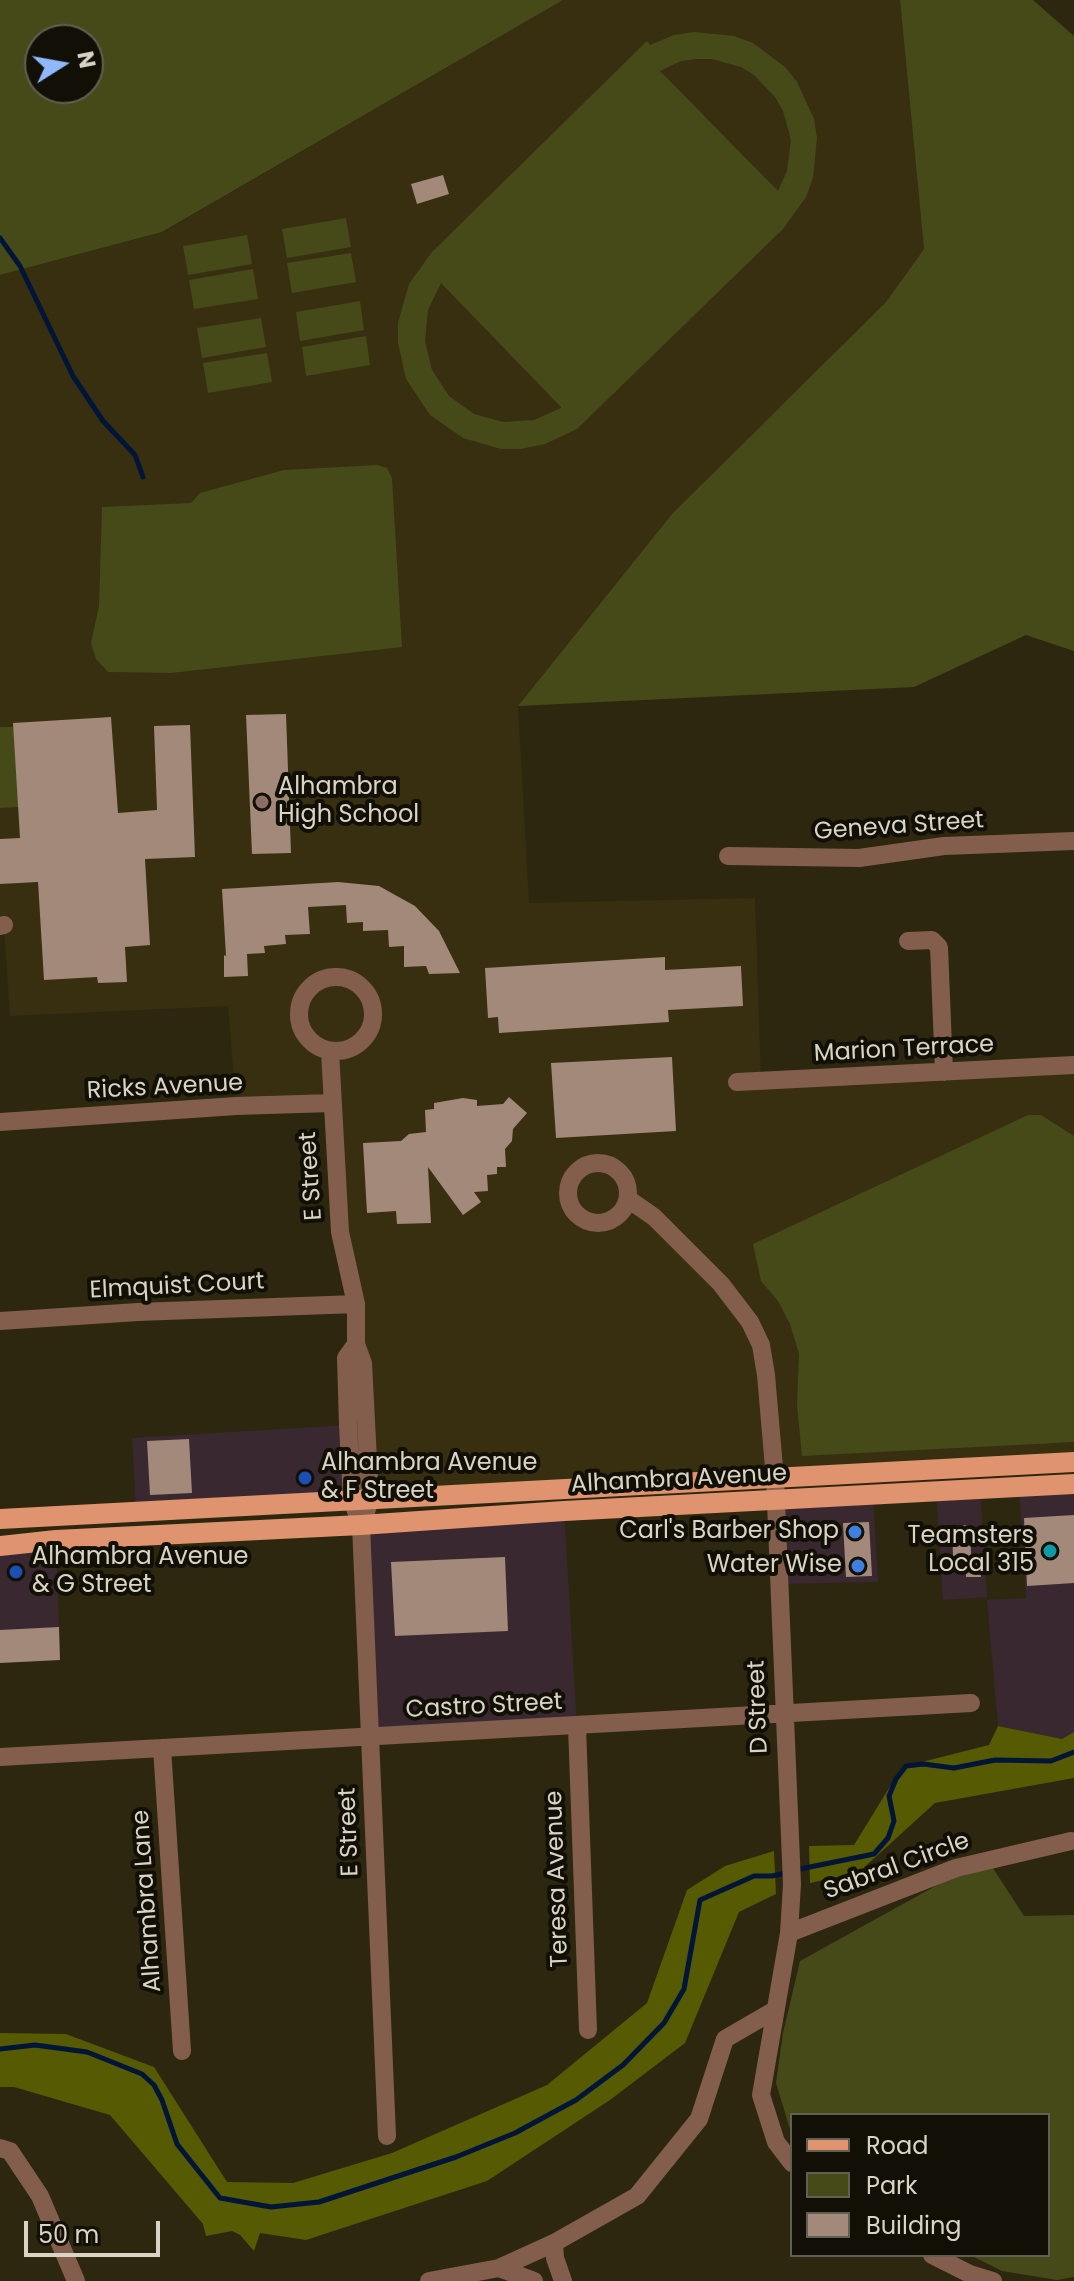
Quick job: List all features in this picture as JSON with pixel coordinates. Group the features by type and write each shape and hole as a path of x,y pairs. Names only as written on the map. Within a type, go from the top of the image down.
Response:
{"main road":[{"name":"Alhambra Avenue","path":"0,1519 1074,1462"},
{"name":"Alhambra Avenue","path":"0,1546 56,1540 1074,1484"}],"street":[{"name":"Geneva Street","path":"728,856 859,858 944,846 1074,841"},
{"path":"908,941 932,940 939,947 944,1072"},
{"path":"339,976 356,982 368,993 373,1012 372,1023 362,1041 353,1047 330,1051 320,1048 306,1036 299,1018 299,1006 310,987 318,981 339,976"},
{"name":"E Street","path":"330,1051 340,1232 356,1304 356,1344 346,1358 358,1442 387,2136"},
{"name":"Marion Terrace","path":"737,1082 1074,1065"},
{"name":"Ricks Avenue","path":"0,1122 236,1106 332,1103"},
{"name":"D Street","path":"628,1199 672,1234 721,1284 750,1322 761,1345 775,1479 792,1884 789,1933 761,2095 776,2142 790,2160"},
{"name":"Elmquist Court","path":"0,1321 138,1312 356,1304"},
{"name":"Castro Street","path":"0,1757 971,1703"},
{"name":"Teresa Avenue","path":"577,1726 588,2030"},
{"name":"Alhambra Lane","path":"162,1748 182,2051"},
{"name":"Sabral Circle","path":"789,1933 956,1868 1071,1841"},
{"path":"429,2281 499,2268 554,2243 637,2196 699,2119 725,2039 775,2010"},
{"path":"0,2148 10,2151 40,2196 76,2281"},
{"path":"554,2243 555,2258 563,2281"},
{"path":"935,2257 968,2278 993,2281"},
{"path":"499,2268 534,2281"}],"shaded area":[{"name":"Alhambra High School","path":"563,0 900,0 924,249 886,302 672,514 518,706 529,903 755,898 761,1081 1074,1065 1074,1462 370,1499 332,1104 236,1106 228,1006 10,1016 4,926 0,926 0,275 163,232"},
{"path":"348,1425 352,1500 136,1512 132,1438"},
{"path":"1074,1486 1074,1732 1062,1739 998,1726 987,1600 1026,1598 1019,1488"},
{"path":"980,1489 987,1597 943,1600 936,1491"},
{"path":"873,1496 878,1582 779,1584 775,1502"},
{"path":"564,1511 577,1726 370,1737 361,1525"},
{"path":"56,1540 60,1660 0,1663 0,1546"},
{"path":"998,1726 1062,1739 1074,1732 1074,1778 935,1803 859,1872 810,1883 809,1846 854,1845 902,1767 989,1745"},
{"path":"774,1851 776,1894 739,1912 685,2043 610,2100 487,2181 306,2240 260,2233 254,2251 240,2235 232,2231 206,2236 203,2224 110,2115 14,2087 0,2087 0,2033 66,2034 154,2067 227,2182 293,2183 392,2153 547,2085 647,2003 687,1890 725,1866"}],"green space":[{"path":"0,0 563,0 162,232 0,275"},
{"path":"900,0 1033,0 1074,36 1074,651 1026,635 914,687 518,706 672,514 886,302 924,249"},
{"path":"694,32 734,36 753,43 785,67 797,82 814,119 817,138 813,178 806,197 783,229 577,429 545,444 521,449 501,449 463,438 430,415 406,379 398,343 398,323 409,284 432,252 647,41 650,45 674,35","holes":["712,59 741,67 754,75 775,97 783,111 791,140 787,171 778,191 660,71 681,61","441,283 561,407 561,408 534,420 503,422 474,414 449,396 432,370 425,341 428,310"]},
{"path":"346,218 351,247 287,258 282,229"},
{"path":"247,235 252,264 188,275 183,246"},
{"path":"351,253 356,282 292,293 287,263"},
{"path":"253,269 258,299 194,309 189,280"},
{"path":"360,301 364,330 300,341 296,312"},
{"path":"261,318 266,347 202,358 197,328"},
{"path":"366,336 370,365 306,376 302,347"},
{"path":"267,353 272,382 208,393 203,363"},
{"path":"377,465 387,468 392,478 402,647 171,673 108,672 96,659 91,643 99,606 102,507 191,503 200,493 284,470"},
{"path":"0,727 14,727 19,807 0,808"},
{"path":"1028,1115 1041,1115 1074,1136 1074,1442 802,1456 797,1405 799,1354 790,1324 778,1301 761,1281 753,1244"},
{"path":"991,1865 1024,1916 1074,1915 1074,2277 1057,2280 1002,2271 974,2257 1050,2257 1050,2113 790,2113 790,2129 776,2083 783,2033 800,1961 959,1873"}],"building":[{"path":"443,175 449,194 417,204 411,184"},
{"path":"286,714 291,853 252,854 246,715"},
{"path":"111,717 118,813 157,810 154,726 190,725 195,857 145,859 150,945 125,947 127,982 98,983 97,977 44,980 38,882 0,884 0,839 20,838 13,723"},
{"path":"338,882 379,886 415,906 439,931 460,973 429,974 426,966 404,967 404,946 389,947 388,930 363,931 363,922 347,923 346,905 308,907 310,934 285,935 286,944 264,946 265,953 247,954 248,976 224,977 226,956 222,889"},
{"path":"665,957 665,970 741,966 743,1006 668,1010 669,1022 499,1033 498,1017 488,1018 485,968"},
{"path":"672,1057 676,1131 556,1138 551,1063"},
{"path":"509,1097 527,1113 513,1129 512,1141 505,1149 506,1167 497,1167 497,1174 487,1175 488,1191 474,1192 481,1202 463,1215 428,1167 431,1223 397,1224 396,1211 367,1213 363,1143 401,1141 409,1134 426,1132 425,1110 434,1109 434,1103 463,1098 477,1100 477,1106 503,1104"},
{"path":"189,1439 192,1493 150,1495 147,1441"},
{"name":"Teamsters Local 315","path":"1074,1515 1074,1583 1027,1586 1024,1518"},
{"path":"869,1522 872,1576 846,1577 843,1523"},
{"path":"970,1525 971,1554 980,1553 981,1577 966,1577 966,1556 953,1556 952,1526"},
{"path":"505,1557 508,1631 395,1636 391,1562"},
{"path":"59,1627 60,1660 0,1663 0,1630"}],"waterway":[{"path":"0,238 20,266 73,376 103,421 135,455 143,477"},
{"path":"795,1870 874,1854 888,1838 894,1821 889,1796 906,1766 923,1764 954,1768 995,1760 1051,1761 1074,1752"},
{"path":"0,2049 35,2045 87,2052 142,2074 154,2085 162,2100 177,2144 220,2198 271,2207 319,2202 456,2157 515,2133 576,2100 623,2065 664,2023 684,1989 700,1900 754,1876 786,1873"}],"place":[{"name":"Alhambra High School","path":"262,802"},
{"name":"Alhambra Avenue & F Street","path":"305,1478"},
{"name":"Carl's Barber Shop","path":"855,1532"},
{"name":"Teamsters Local 315","path":"1050,1551"},
{"name":"Water Wise","path":"858,1566"},
{"name":"Alhambra Avenue & G Street","path":"16,1572"}]}
